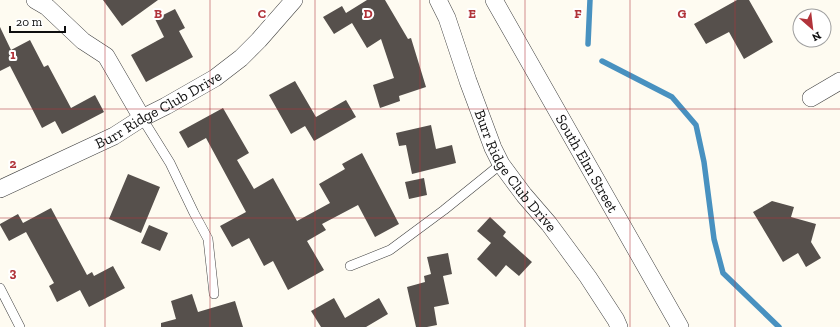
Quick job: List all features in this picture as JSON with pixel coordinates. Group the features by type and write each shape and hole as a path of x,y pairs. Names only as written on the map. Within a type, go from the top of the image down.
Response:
{"street":[{"path":"35,0 47,7 83,41 106,56 142,118"},
{"name":"Burr Ridge Club Drive","path":"0,189 114,136 142,118 215,78 241,58 294,0"},
{"name":"Burr Ridge Club Drive","path":"438,0 447,18 468,81 493,148 502,164 524,195 549,224 588,277 616,320 618,327"},
{"name":"South Elm Street","path":"494,0 680,327"},
{"path":"811,98 840,81"}],"lane":[{"path":"142,118 170,163 208,239 214,294"},
{"path":"350,266 390,250 502,164"},
{"path":"0,288 20,327"}],"building":[{"path":"103,0 158,0 122,26"},
{"path":"367,0 385,0 408,39 411,38 426,87 399,96 400,101 380,108 373,85 394,78 381,39 367,48 352,23 334,34 323,17 342,6 346,13"},
{"path":"737,0 749,0 773,42 744,59 729,32 706,44 694,24"},
{"path":"175,9 185,28 179,31 193,57 146,82 131,55 164,37 155,19"},
{"path":"0,27 11,50 30,40 44,67 48,65 71,108 95,95 104,112 62,134 55,121 42,128 10,66 0,71"},
{"path":"295,81 316,117 346,100 356,117 314,141 305,126 291,134 269,95"},
{"path":"223,108 249,153 237,160 254,189 273,178 297,221 330,203 319,184 345,169 342,164 362,153 399,224 375,237 358,205 322,224 326,230 307,241 324,270 288,290 273,261 264,266 249,238 232,247 220,226 246,212 206,138 188,148 179,132"},
{"path":"431,125 436,149 452,145 456,163 412,174 406,145 399,146 396,133"},
{"path":"128,174 160,187 141,233 109,219"},
{"path":"424,178 427,195 409,199 405,182"},
{"path":"772,201 794,207 791,217 816,224 811,242 821,258 806,267 798,253 783,262 753,212"},
{"path":"51,208 87,275 92,272 94,276 113,266 125,288 89,307 80,290 57,302 49,286 54,283 26,232 9,241 0,225 18,214 23,223"},
{"path":"490,217 506,232 503,236 532,262 519,276 506,265 496,277 477,259 491,243 477,231"},
{"path":"149,225 168,233 160,251 141,243"},
{"path":"448,253 452,274 443,276 449,304 434,307 437,325 416,327 407,287 425,282 424,276 431,274 427,257"},
{"path":"192,294 198,312 235,301 243,327 161,327 161,323 176,319 171,301"},
{"path":"334,298 345,318 379,298 388,314 366,327 321,327 311,311"}],"waterway":[{"path":"588,44 590,0"},
{"path":"602,61 672,97 696,125 704,162 714,239 723,273 779,327"}]}
